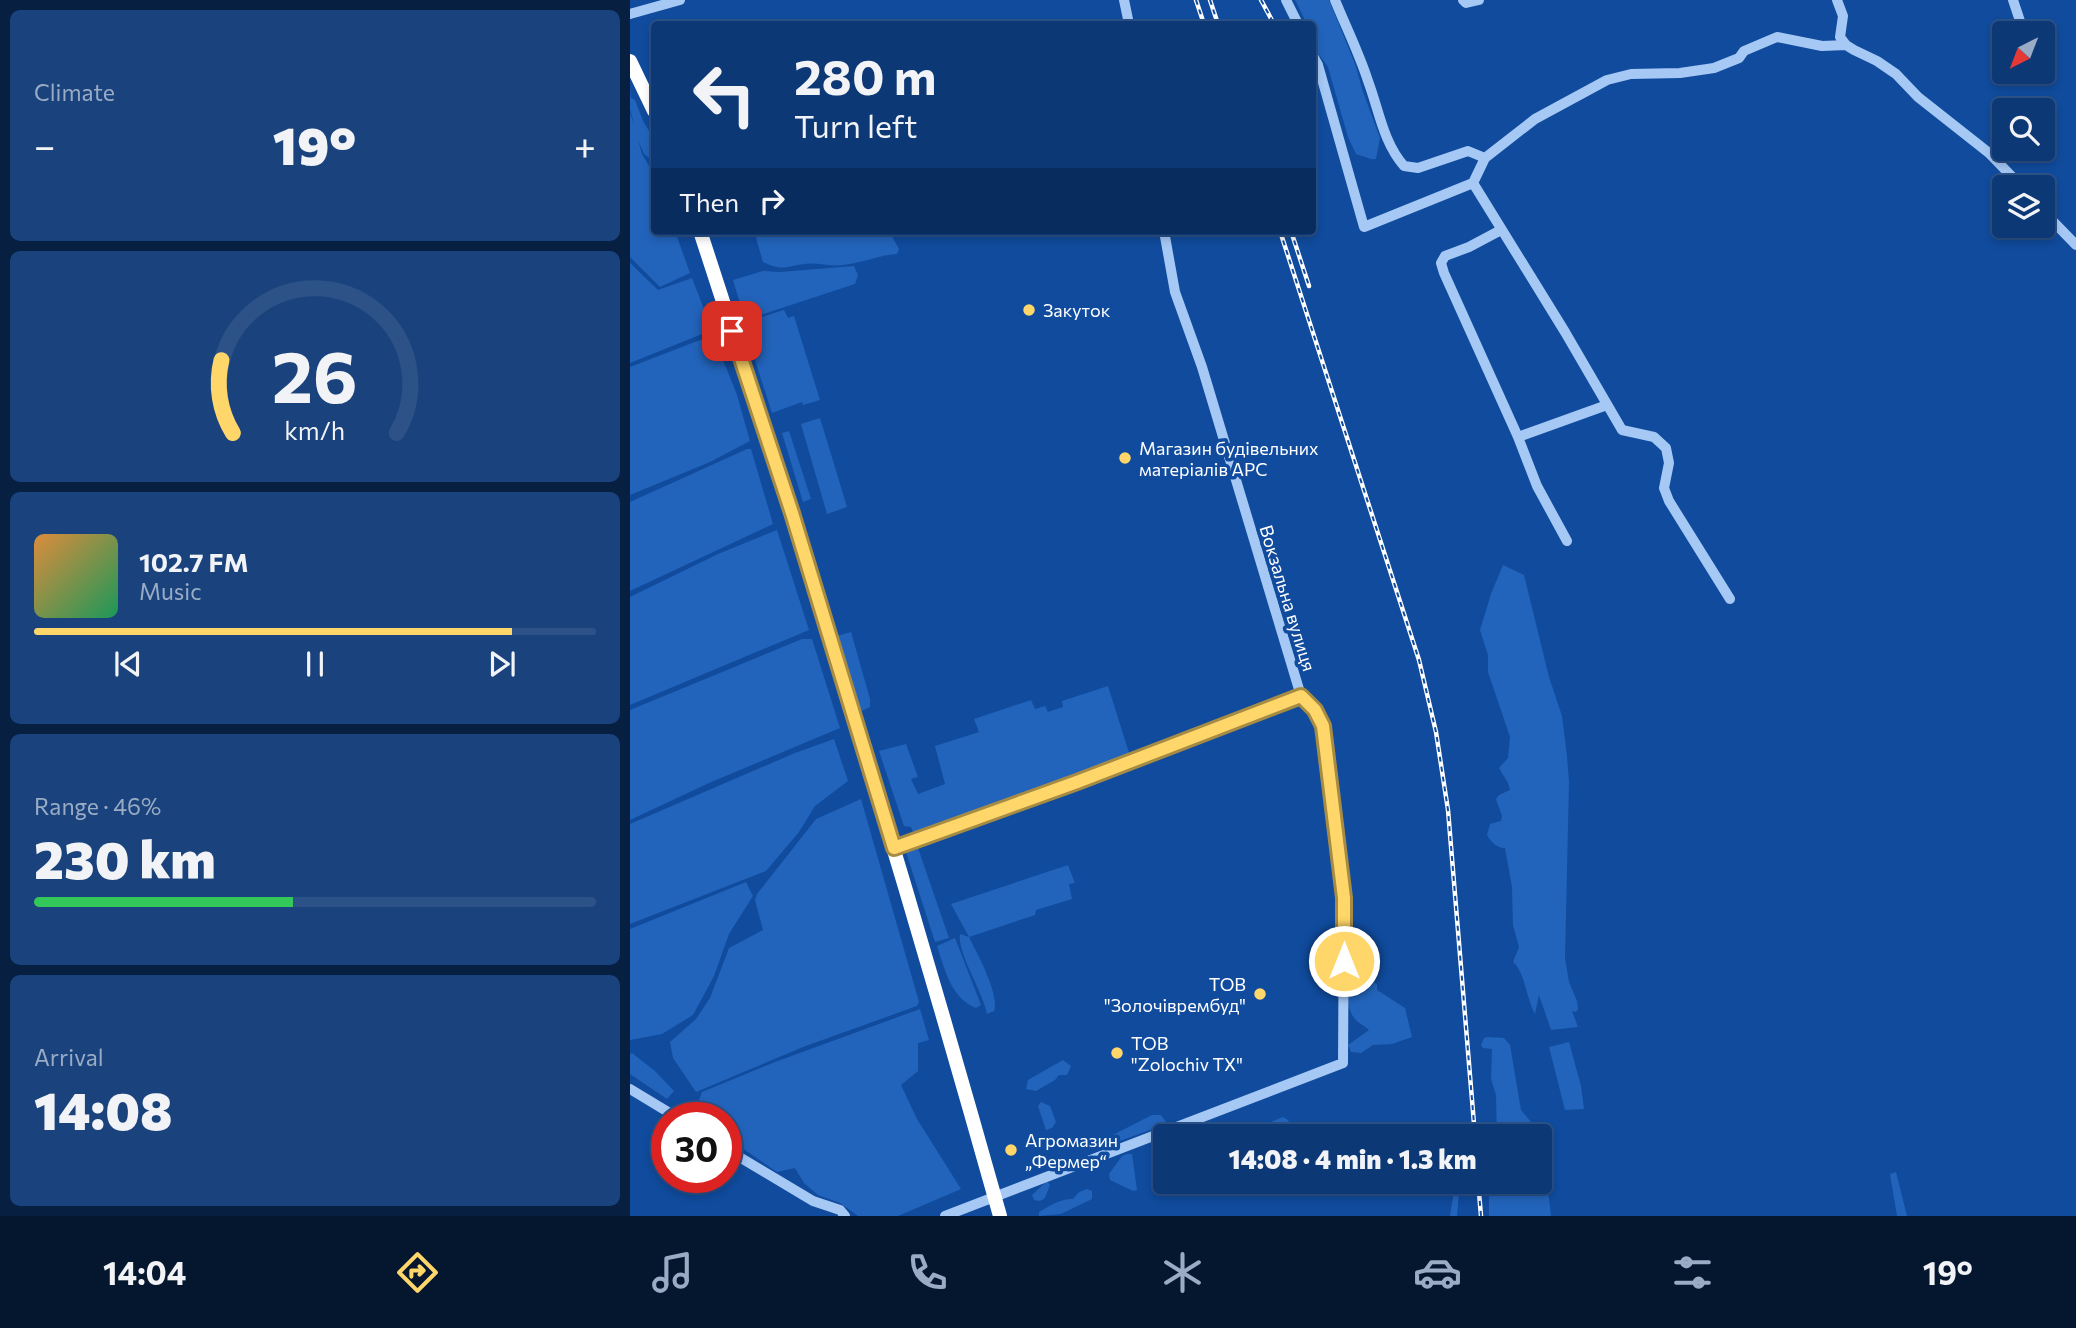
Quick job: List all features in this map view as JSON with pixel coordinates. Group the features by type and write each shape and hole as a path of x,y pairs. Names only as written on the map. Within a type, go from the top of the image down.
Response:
{"highway":[{"path":"630,61 651,105"},
{"path":"701,235 777,467 894,848 999,1216"}],"street":[{"path":"630,14 680,0"},
{"path":"1124,0 1128,21"},
{"path":"1286,0 1296,21"},
{"path":"1335,0 1368,80 1390,146 1404,166 1418,168 1468,150 1485,158"},
{"path":"1462,0 1466,3 1479,0"},
{"path":"1837,0 1843,16 1840,37 1846,45 1896,74 1912,92 1989,153 2010,175"},
{"path":"2013,0 2020,21"},
{"path":"1316,61 1364,227 1473,183 1485,158 1535,119 1606,80 1631,74 1680,73 1714,68 1777,37 1822,46 1846,45"},
{"path":"1473,183 1622,430 1647,434 1666,448 1669,463 1664,488 1669,501 1730,599"},
{"path":"2055,223 2076,245"},
{"path":"1501,230 1445,256 1441,263 1537,486 1567,541"},
{"name":"Вокзальна вулиця","path":"994,1196 1343,1063 1344,898 1323,726 1315,710 1301,696 1202,366 1175,292 1165,235"},
{"path":"1518,437 1607,405"},
{"path":"894,848 1077,782 1301,696"},
{"path":"630,1088 652,1102"},
{"path":"742,1159 813,1201 840,1210 845,1216"},
{"path":"944,1216 994,1196"}],"shaded area":[{"path":"1295,0 1329,0 1355,64 1380,138 1376,159 1356,154 1348,137 1328,67 1317,52 1316,21 1306,21"},
{"path":"630,91 631,98 635,100 651,134 651,160 644,154 638,140 642,154 651,169 651,235 676,235 690,273 660,287 630,257 630,113 635,127 630,109"},
{"path":"755,235 891,235 899,249 897,254 850,264 810,264 780,268 763,262"},
{"path":"630,263 658,290 692,278 712,330 630,363"},
{"path":"854,266 858,275 855,284 745,320 733,280 763,271"},
{"path":"784,310 788,318 794,316 820,400 803,405 802,402 772,413 743,323"},
{"path":"713,335 737,395 750,441 710,462 630,495 630,367"},
{"path":"820,418 847,507 827,514 801,424"},
{"path":"789,431 811,499 803,502 782,433"},
{"path":"751,449 773,524 630,591 630,502"},
{"path":"777,530 809,630 630,705 630,597 718,554"},
{"path":"1503,565 1524,575 1549,677 1562,716 1569,782 1565,958 1569,982 1577,1001 1578,1009 1576,1012 1572,1011 1578,1027 1551,1030 1539,995 1535,1014 1520,972 1513,962 1519,947 1513,925 1512,887 1505,848 1494,844 1487,835 1490,824 1501,821 1496,799 1510,790 1499,768 1508,758 1510,737 1488,672 1488,655 1480,630"},
{"path":"851,632 870,699 870,707 862,711 837,636"},
{"path":"802,639 812,639 840,728 709,783 630,820 630,710"},
{"path":"1108,686 1130,756 914,834 911,827 904,826 879,751 906,744 918,777 911,779 918,794 945,784 935,746 979,732 974,719 1031,700 1035,709 1045,706 1048,712 1063,707 1062,701"},
{"path":"834,739 848,781 815,806 799,832 766,871 630,924 630,824"},
{"path":"861,799 919,1002 917,1006 803,1047 696,1092 673,1058 670,1042 696,1019 710,998 729,948 763,930 755,900 757,894 816,819"},
{"path":"918,848 949,938 935,942 906,852"},
{"path":"1068,865 1075,883 1069,884 1072,899 1036,910 1035,915 969,937 951,904"},
{"path":"746,882 753,896 729,934 714,976 693,1015 662,1034 630,1040 630,929"},
{"path":"960,934 969,937 994,995 994,1011 987,1014 962,951"},
{"path":"955,938 981,1005 976,1008 955,990 946,974 937,946"},
{"path":"1353,951 1362,962 1361,971 1364,978 1377,984 1377,990 1405,1008 1412,1037 1392,1044 1373,1045 1361,1053 1351,1052 1348,1045 1369,1030 1351,1013 1347,996 1347,976"},
{"path":"920,1009 929,1040 918,1043 918,1071 901,1085 917,1119 961,1189 898,1216 858,1216 840,1203 818,1195 804,1183 795,1168 777,1172 742,1148 742,1102 699,1100 702,1092"},
{"path":"1484,1038 1504,1038 1510,1045 1521,1110 1531,1124 1497,1124 1496,1095 1491,1079 1492,1049 1483,1048 1481,1045"},
{"path":"1569,1042 1584,1109 1565,1110 1549,1047"},
{"path":"632,1053 674,1091 667,1099 630,1074"},
{"path":"1063,1060 1071,1066 1067,1075 1059,1075 1036,1091 1026,1089 1028,1080"},
{"path":"1041,1102 1050,1106 1056,1122 1052,1128 1046,1130 1038,1106"},
{"path":"1152,1115 1161,1115 1166,1122 1153,1124 1153,1129 1100,1148 1099,1142"},
{"path":"1283,1117 1290,1124 1270,1124"},
{"path":"1132,1154 1137,1190 1133,1191 1110,1180 1109,1174 1122,1156"},
{"path":"1896,1172 1907,1216 1897,1216 1890,1174"},
{"path":"1047,1181 1050,1185 1045,1198 1034,1200 1032,1195"},
{"path":"1087,1189 1092,1191 1092,1199 1061,1214 1039,1216 1039,1212 1047,1207 1073,1199 1079,1192"},
{"path":"1452,1194 1459,1194 1457,1216 1450,1216"},
{"path":"1489,1194 1548,1194 1551,1216 1489,1216"}],"railway":[{"path":"1196,0 1203,21"},
{"path":"1210,0 1217,21"},
{"path":"1261,0 1272,21"},
{"path":"1281,235 1419,660 1436,732 1448,810 1474,1124"},
{"path":"1292,235 1309,286"},
{"path":"1479,1194 1481,1216"}],"place":[{"name":"Закуток","path":"1029,310"},
{"name":"Магазин будівельних матеріалів APC","path":"1125,458"},
{"name":"ТОВ \"Золочіврембуд\"","path":"1260,994"},
{"name":"ТОВ \"Zolochiv TX\"","path":"1117,1053"},
{"name":"Агромазин „Фермер“","path":"1011,1150"}],"route":[{"path":"732,331 792,513 894,848 1077,782 1301,696 1315,710 1323,726 1344,898 1344,961"}]}
